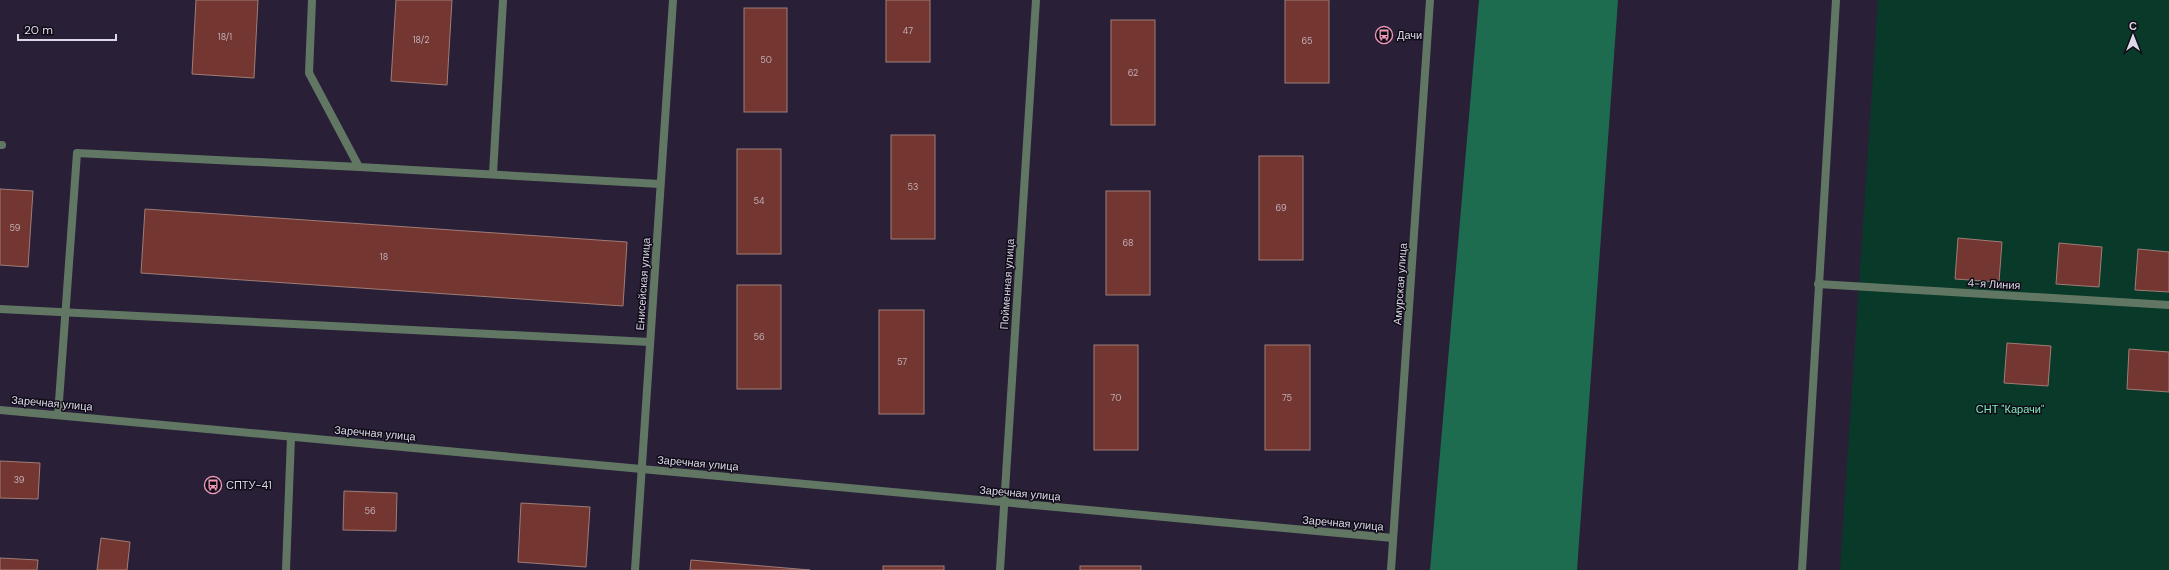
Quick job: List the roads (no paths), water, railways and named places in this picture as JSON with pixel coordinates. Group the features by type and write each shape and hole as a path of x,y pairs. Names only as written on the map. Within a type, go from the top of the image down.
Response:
{"street":[{"path":"312,0 309,73 359,167"},
{"path":"492,174 503,0"},
{"name":"Енисейская улица","path":"635,570 673,0"},
{"name":"Пойменная улица","path":"1000,570 1036,0"},
{"name":"Амурская улица","path":"1391,570 1430,0"},
{"path":"1802,570 1836,0"},
{"path":"58,415 77,153 660,184"},
{"name":"4-я Линия","path":"1818,284 2169,305"},
{"path":"0,309 650,342"},
{"name":"Заречная улица","path":"0,410 1393,538"},
{"path":"286,570 291,437"}],"place":[{"name":"Дачи","path":"1384,35"},
{"name":"СПТУ-41","path":"213,485"}],"park label":[{"name":"СНТ \"Карачи\"","path":"2010,409"}]}
